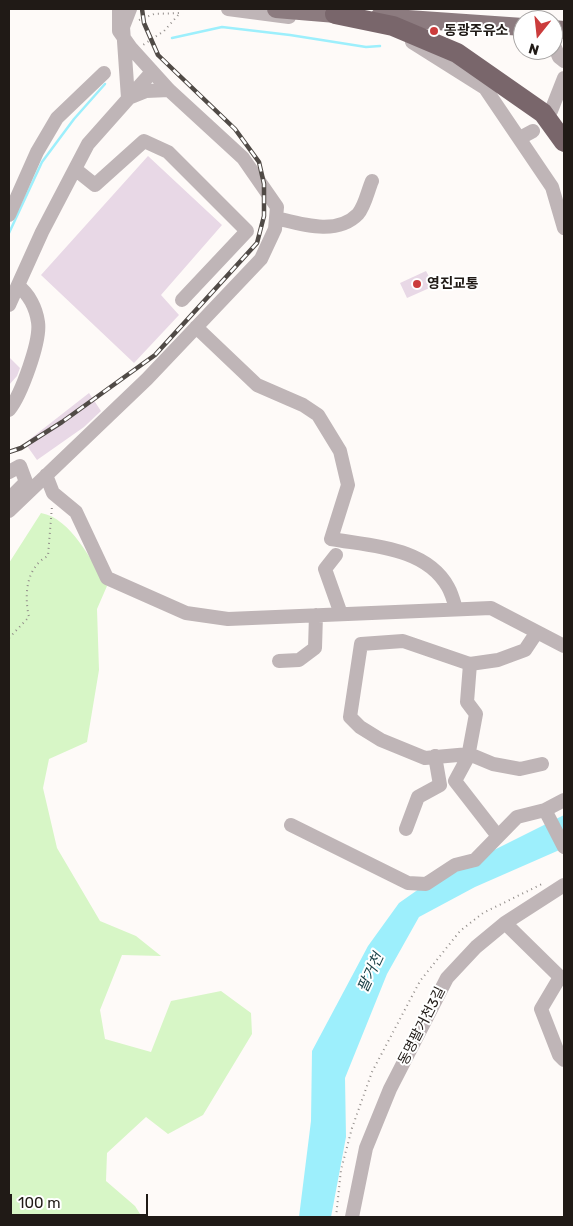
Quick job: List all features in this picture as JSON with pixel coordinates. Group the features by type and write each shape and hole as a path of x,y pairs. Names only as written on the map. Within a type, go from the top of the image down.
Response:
{"highway":[{"path":"336,14 393,26 457,53 543,113 564,142"}],"main road":[{"path":"276,9 513,26"}],"street":[{"path":"9,511 147,379 196,328 261,259 275,229 277,208 243,158 152,72 123,33 119,31 119,9"},
{"path":"128,98 123,33 130,9"},
{"path":"228,9 367,27 406,38 485,88 552,186 564,228"},
{"path":"9,305 42,232 88,144 152,72"},
{"path":"9,215 37,152 57,118 104,73"},
{"path":"551,111 564,78"},
{"path":"128,98 146,91 169,90"},
{"path":"520,138 533,131"},
{"path":"75,169 95,185 144,141 168,152 247,231 182,300"},
{"path":"276,218 315,227 341,224 359,213 372,181"},
{"path":"9,410 16,402 32,360 38,324 28,293 18,286"},
{"path":"196,328 257,384 303,405 318,415 340,451 348,485 331,538 405,552 430,567 448,587 456,609"},
{"path":"9,472 20,466 26,482 9,499"},
{"path":"46,475 53,493 76,512 106,578 186,613 228,619 491,608 564,646"},
{"path":"336,555 325,569 341,614"},
{"path":"278,661 299,660 315,648 316,615"},
{"path":"537,632 524,650 498,660 470,664 403,641 361,644 350,717 360,727 381,740 425,758 469,754 493,764 520,769 542,764"},
{"path":"470,664 467,702 476,714 469,754 456,781 497,835"},
{"path":"406,829 418,798 440,785 435,756"},
{"path":"291,824 408,883 426,884 455,865 475,860 497,835 517,817 545,810 564,800"},
{"path":"545,810 564,847"},
{"name":"동명팔거천3길","path":"352,1217 366,1148 390,1089 422,1023 447,978 476,947 505,923 564,884"},
{"path":"505,923 560,977 541,1009 559,1055 564,1060"}],"path":[{"path":"123,33 154,14 180,13 164,31 142,45"},
{"path":"9,638 29,617 25,602 30,570 48,556 53,493"}],"green space":[{"path":"41,513 62,523 71,532 80,542 107,586 97,609 99,670 87,742 49,759 43,788 57,848 100,921 136,936 161,956 122,955 100,1010 105,1039 151,1052 171,1001 221,991 251,1013 252,1034 203,1115 168,1134 146,1117 107,1153 106,1181 135,1206 142,1217 9,1217 9,563"}],"water":[{"name":"팔거천","path":"564,815 564,848 475,887 419,917 387,974 345,1078 346,1137 331,1217 299,1217 311,1121 312,1051 368,946 399,903 426,884"}],"building":[{"path":"148,156 222,225 161,295 179,315 134,363 41,275"},
{"name":"영진교통","path":"426,271 434,286 407,298 400,283"},
{"path":"9,357 20,368 17,376 9,385"},
{"path":"89,393 101,411 84,427 37,460 25,443"}],"waterway":[{"path":"172,38 222,27 366,47 380,46"},
{"path":"9,233 42,162 74,119 105,84"}],"railway":[{"path":"9,452 21,448 62,422 155,355 257,243 264,216 264,184 259,162 235,129 158,55 144,23 142,9"}],"place":[{"name":"동광주유소","path":"434,31"},
{"name":"영진교통","path":"417,284"}]}
